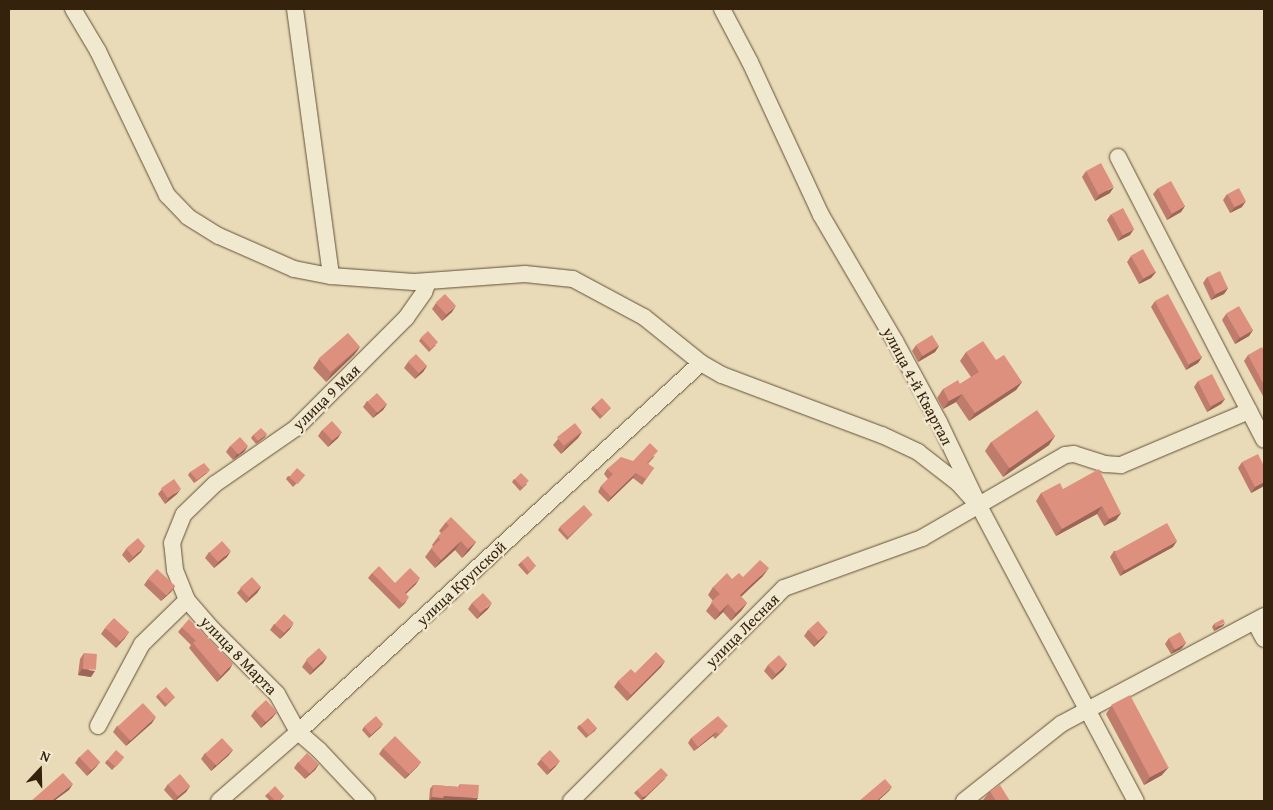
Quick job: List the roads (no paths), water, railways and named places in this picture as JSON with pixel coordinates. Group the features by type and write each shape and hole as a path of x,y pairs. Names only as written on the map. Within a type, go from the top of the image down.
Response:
{"street":[{"path":"73,9 98,52 159,180 177,207 201,225 236,244 294,268 330,276 428,282 525,274 573,279 644,317 701,363 722,375 882,435 918,452 958,483 979,506"},
{"path":"295,9 330,276"},
{"name":"улица 4-й Квартал","path":"722,9 750,62 822,215 895,341 939,422 979,506 1136,801"},
{"path":"1118,156 1264,440"},
{"name":"улица 9 Мая","path":"172,543 184,514 215,484 296,428 406,318 420,299 428,282"},
{"name":"улица Крупской","path":"219,801 298,732 701,363"},
{"name":"улица Лесная","path":"571,801 784,588 906,545 979,506 1065,455 1074,454 1105,464 1121,465 1249,411"},
{"name":"улица 8 Марта","path":"172,543 175,570 187,600 212,629 277,694 298,732 319,750 367,801"},
{"path":"98,726 142,644 187,600"},
{"path":"969,800 1045,736 1086,709 1260,619 1264,639"}]}
